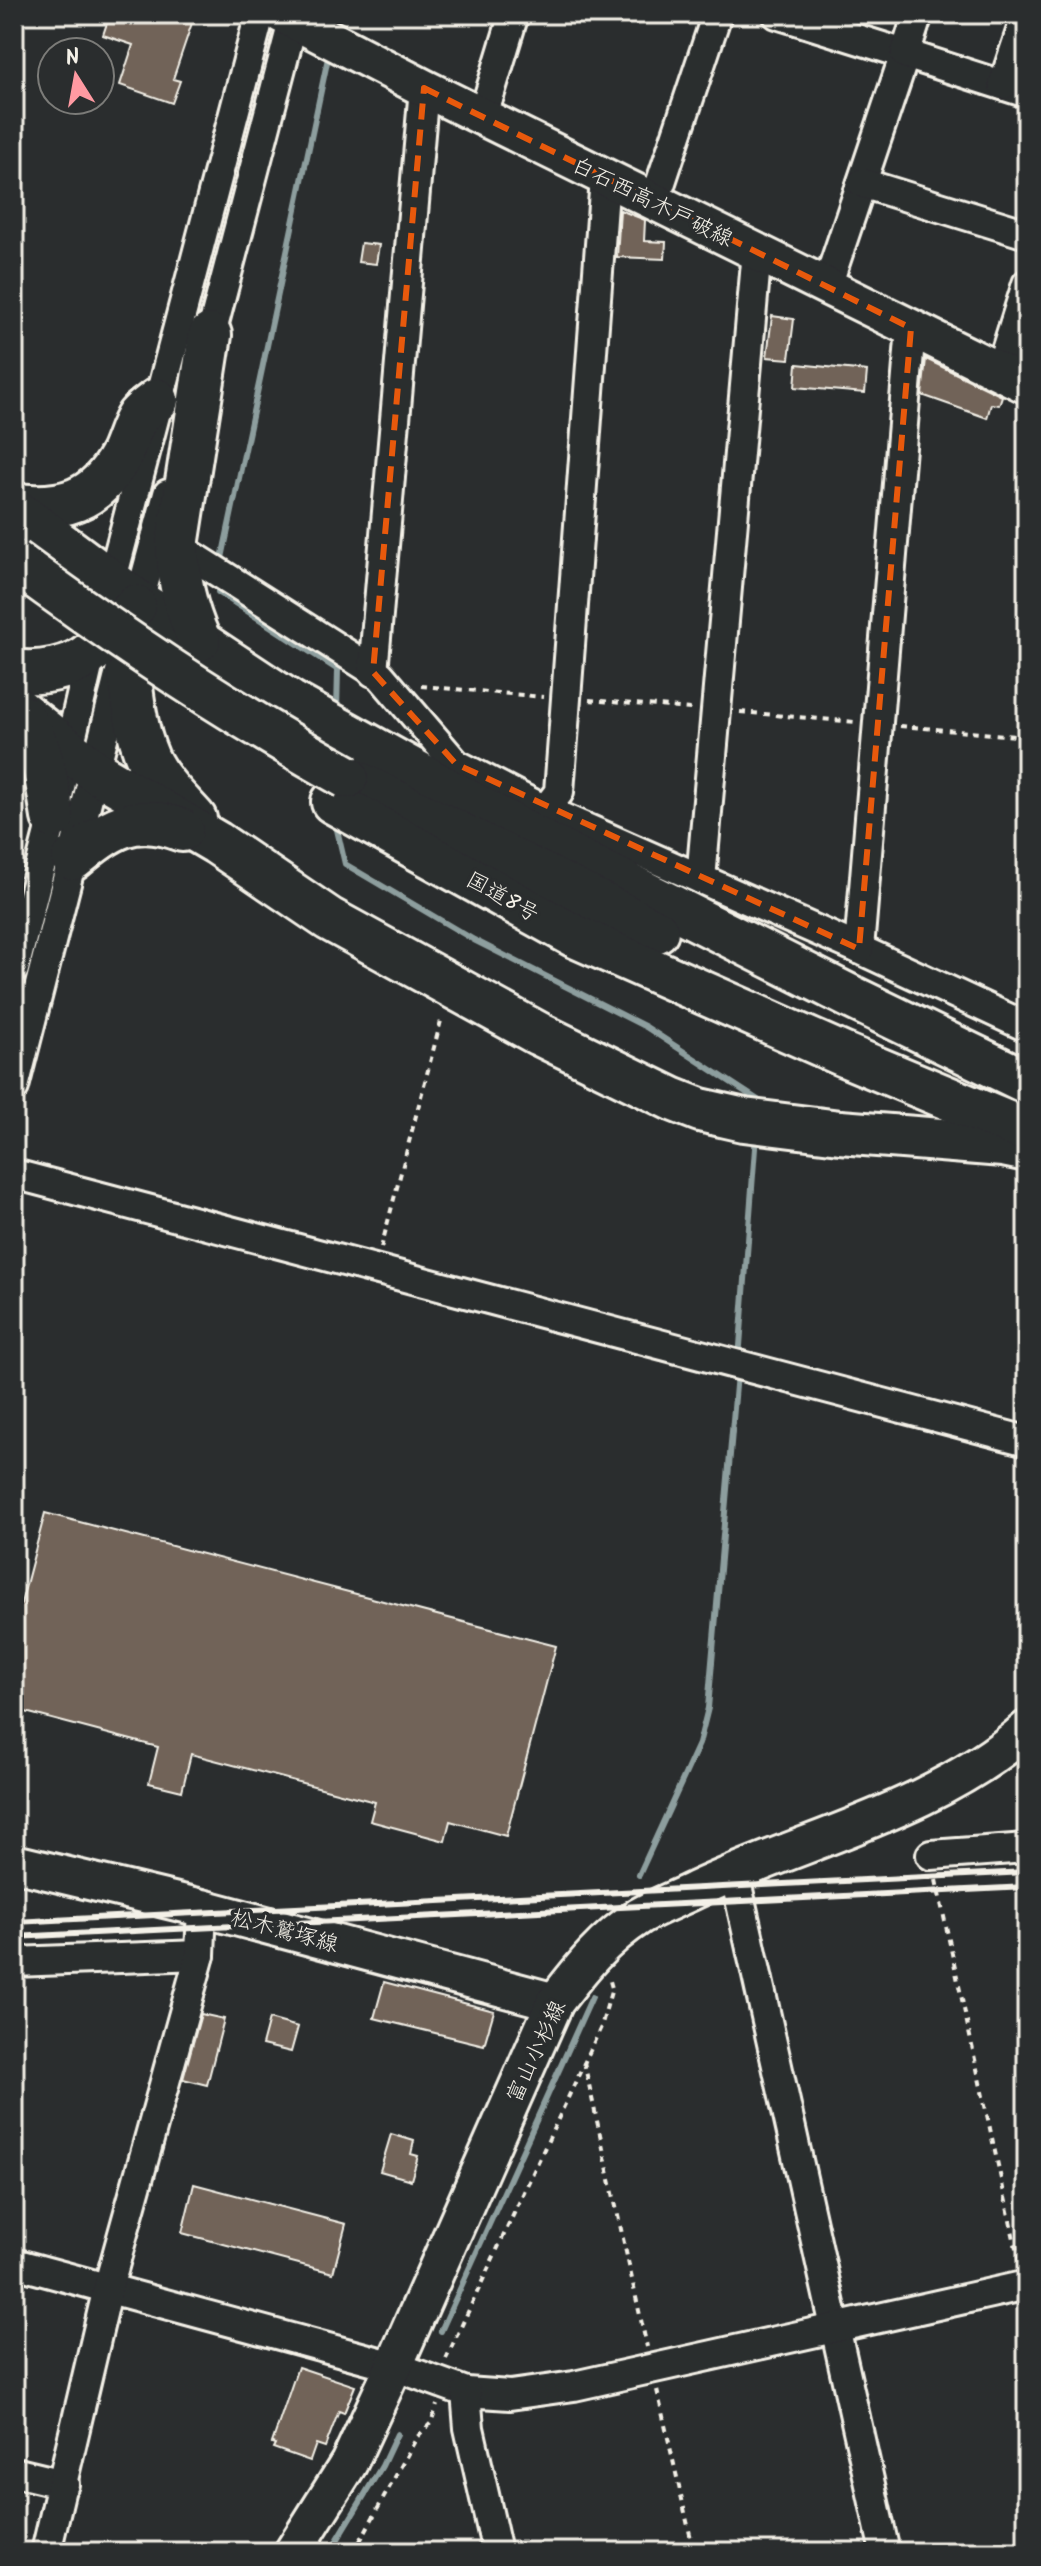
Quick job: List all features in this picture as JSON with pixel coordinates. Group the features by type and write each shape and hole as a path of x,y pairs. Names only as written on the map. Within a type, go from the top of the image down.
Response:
{"highway":[{"path":"199,640 185,607 179,580 177,546 210,335"},
{"path":"14,507 43,508 75,502 101,485 119,458 138,416 157,400"},
{"path":"14,507 126,592 290,702 530,835 1027,1085"},
{"name":"国道8号","path":"14,561 72,604 273,736 340,790 575,936 842,1054 1027,1131"},
{"path":"126,592 108,650 135,710 148,757 166,787 217,843"},
{"name":"国道8号","path":"14,596 258,761 340,790 594,901 858,1028 1027,1085"},
{"path":"15,695 30,673 63,666 108,650"},
{"path":"15,695 82,760 217,843 329,919 539,1034 672,1099 700,1110 744,1120 840,1132 1003,1145 1027,1150"},
{"path":"15,695 40,749 53,817"},
{"path":"73,859 102,834 133,822 160,821 217,843"}],"main road":[{"name":"白石西高木戸破線","path":"282,16 1013,379"},
{"name":"富山小杉線","path":"293,2552 349,2463 555,2002 599,1948 641,1916 734,1872 886,1813 958,1777 1027,1729"},
{"name":"松木鷲塚線","path":"14,1863 202,1908 555,2002"}],"street":[{"path":"489,96 514,14"},
{"path":"655,200 717,14"},
{"path":"777,14 1015,89 1027,14"},
{"path":"827,286 918,14"},
{"path":"126,592 210,335 282,16"},
{"path":"126,592 157,400 282,16"},
{"path":"373,672 424,88"},
{"path":"545,810 559,792 605,178"},
{"path":"862,183 1027,234"},
{"path":"701,879 757,251"},
{"path":"1013,379 1027,284"},
{"path":"859,949 911,328"},
{"path":"177,546 380,675 456,764 545,810 1027,1027"},
{"path":"14,1087 73,859 82,760 108,650"},
{"path":"14,969 53,817 82,760"},
{"path":"14,1174 1027,1441"},
{"path":"931,1855 1027,1848"},
{"path":"734,1872 885,2552"},
{"path":"46,2552 108,2288 200,1955 202,1908"},
{"path":"14,1962 200,1955"},
{"path":"14,2263 394,2366 448,2386 510,2395 574,2386 1025,2285"},
{"path":"448,2386 469,2428 497,2552"},
{"path":"14,2472 64,2484"}],"path":[{"path":"379,1271 382,1243 451,987"},
{"path":"931,1855 1025,2285"},
{"path":"354,2552 417,2437 431,2423 601,2027 612,1988 599,1948"},
{"path":"584,2062 694,2552"}],"highlighted area":[{"path":"424,88 911,328 859,949 456,764 373,672"}],"building":[{"path":"110,14 195,14 173,79 180,81 172,103 120,85 133,45 116,39 116,36 103,35"},
{"path":"620,210 645,220 644,241 666,242 665,259 617,257"},
{"path":"361,243 379,245 376,264 358,262"},
{"path":"772,316 794,319 789,359 767,357"},
{"path":"926,359 1002,396 999,405 991,404 987,418 922,395"},
{"path":"797,364 867,371 865,393 795,387"},
{"path":"45,1513 556,1646 506,1836 450,1821 445,1841 370,1821 375,1802 191,1754 182,1791 149,1783 158,1747 14,1709 14,1630"},
{"path":"384,1982 494,2011 484,2045 374,2018"},
{"path":"201,2014 224,2019 207,2085 183,2079"},
{"path":"269,2019 298,2027 291,2052 262,2045"},
{"path":"391,2134 414,2141 411,2154 418,2156 411,2180 380,2171"},
{"path":"194,2184 346,2224 333,2273 182,2233"},
{"path":"298,2367 355,2386 344,2413 339,2411 325,2447 316,2444 310,2461 273,2448 275,2444 272,2443"}],"waterway":[{"path":"335,27 338,14"},
{"path":"221,563 329,53"},
{"path":"219,582 218,592 338,670 337,710"},
{"path":"335,821 345,864 474,940 646,1027 758,1100 758,1108"},
{"path":"739,1359 756,1135"},
{"path":"639,1875 699,1744 708,1708 737,1374"},
{"path":"441,2331 592,1997"},
{"path":"330,2552 382,2466 397,2434"}],"railway":[{"path":"14,1922 1027,1872"},
{"path":"14,1937 1027,1887"}]}
